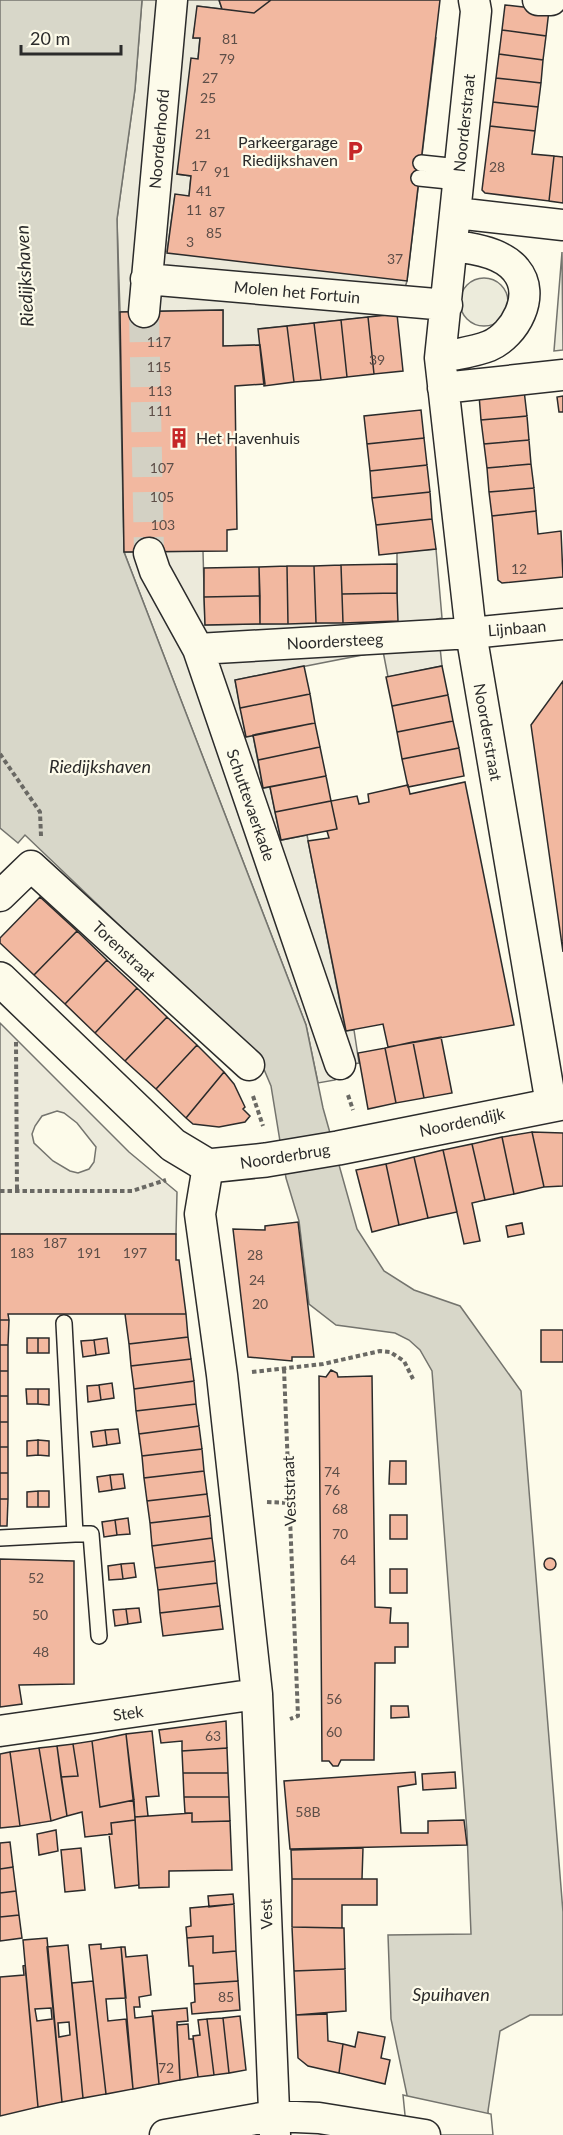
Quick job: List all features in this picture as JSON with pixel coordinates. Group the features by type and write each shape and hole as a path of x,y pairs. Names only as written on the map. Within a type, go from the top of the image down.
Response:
{"street":[{"name":"Noorderhoofd","path":"147,279 172,0"},
{"name":"Noorderstraat","path":"474,0 476,11 440,358 471,633 557,1104"},
{"path":"538,0 551,0"},
{"path":"456,213 563,225"},
{"path":"440,358 490,346 513,328 522,308 524,285 516,269 499,258 473,248 453,246"},
{"name":"Molen het Fortuin","path":"147,279 447,305"},
{"path":"144,312 147,279"},
{"path":"443,388 563,375"},
{"name":"Schuttevaerkade","path":"149,553 155,571 198,649 340,1064"},
{"name":"Lijnbaan","path":"471,633 563,624"},
{"name":"Noordersteeg","path":"198,649 471,633"},
{"name":"Torenstraat","path":"0,896 31,866 249,1065"},
{"path":"7,986 173,1145 208,1166 200,1214 223,1386 257,1694"},
{"name":"Noordendijk","path":"350,1145 557,1104"},
{"name":"Noorderbrug","path":"208,1166 266,1160 350,1145"},
{"name":"Stek","path":"0,1731 257,1694"},
{"name":"Vest","path":"257,1694 274,2125"},
{"path":"165,2135 274,2125 319,2118 415,2133"}],"lane":[{"path":"420,170 459,175"},
{"path":"64,1323 75,1534"},
{"path":"0,1538 91,1534 99,1636"}],"path":[{"path":"0,754 40,812 41,844"},
{"path":"7,986 17,1191"},
{"path":"0,1191 132,1191 208,1166"},
{"path":"261,1371 323,1364 380,1351 390,1352 404,1361 413,1379"},
{"name":"Veststraat","path":"259,1732 298,1716 284,1369"}],"shaded area":[{"path":"142,0 219,0 222,9 198,6 193,38 200,38 198,59 177,174 191,176 189,196 175,195 167,252 285,17 436,38 407,281 397,314 259,329 260,345 223,346 223,310 120,312 117,219 135,89"},
{"path":"562,252 563,350 554,351"},
{"path":"479,278 489,278 501,285 508,297 508,307 501,319 489,326 479,326 464,315 460,307 460,297 471,282"},
{"path":"436,549 442,618 437,619 442,666 388,677 383,651 235,680 246,736 253,735 263,788 270,787 281,840 307,835 345,1028 346,1031 354,1030 359,1063 332,1067 335,1080 318,1083 306,1025 124,552 203,551 205,625 397,621 397,552"},
{"path":"0,1023 129,1152 177,1192 176,1234 0,1234","holes":["57,1111 64,1113 77,1123 96,1147 94,1162 89,1169 78,1173 53,1161 34,1143 32,1134 42,1116"]}],"water":[{"name":"Riedijkshaven","path":"0,0 142,0 135,89 117,219 124,552 306,1025 323,1108 357,1229 384,1271 414,1290 460,1306 521,1391 563,1912 563,2013 562,2015 530,2015 500,2031 488,2111 490,2135 410,2135 407,2095 391,2019 388,1935 471,1934 467,1832 432,1371 420,1350 409,1340 395,1333 336,1325 309,1304 299,1221 286,1178 271,1086 260,1060 25,835 18,843 0,828"}],"pier":[{"path":"403,2095 491,2114 493,2135 407,2135"}],"building":[{"path":"219,0 271,0 254,13 222,9"},
{"path":"271,0 440,0 407,281 167,253 175,194 189,196 191,176 177,174 191,58 198,59 200,38 193,38 197,6 254,13"},
{"path":"505,5 549,10 546,36 502,30"},
{"path":"502,30 546,36 543,60 499,54"},
{"path":"499,54 543,60 541,83 496,78"},
{"path":"496,78 541,83 538,107 493,102"},
{"path":"493,102 538,107 535,131 490,126"},
{"path":"490,126 535,131 532,154 554,156 549,201 485,193 482,190"},
{"path":"554,156 563,157 563,203 549,201"},
{"name":"Het Havenhuis","path":"223,310 223,346 260,345 265,384 235,386 237,529 227,530 227,551 124,552 120,312"},
{"path":"397,314 403,371 374,374 368,317"},
{"path":"368,317 374,374 347,377 341,320"},
{"path":"341,320 347,377 321,380 314,323"},
{"path":"314,323 321,380 294,382 287,326"},
{"path":"287,326 294,382 264,386 258,329"},
{"path":"524,390 527,416 481,420 479,395"},
{"path":"563,396 563,412 559,412 557,397"},
{"path":"421,410 424,438 367,444 364,416"},
{"path":"527,416 529,440 484,444 481,420"},
{"path":"424,438 427,465 370,471 367,444"},
{"path":"529,440 531,464 487,468 484,444"},
{"path":"531,464 534,488 489,492 487,468"},
{"path":"427,465 430,492 372,498 370,471"},
{"path":"534,488 536,511 492,516 489,492"},
{"path":"430,492 432,519 376,525 372,498"},
{"path":"536,511 538,534 561,531 563,577 502,583 498,580 492,516"},
{"path":"432,519 436,549 379,555 376,525"},
{"path":"397,564 397,593 342,594 341,565"},
{"path":"341,565 343,623 316,623 314,566"},
{"path":"287,566 314,566 316,623 288,624"},
{"path":"287,566 288,624 260,624 259,567"},
{"path":"259,567 260,596 204,597 204,568"},
{"path":"397,593 398,621 343,623 342,594"},
{"path":"260,596 260,624 205,625 204,597"},
{"path":"304,666 310,694 240,708 235,680"},
{"path":"442,666 448,695 392,706 386,677"},
{"path":"563,681 563,952 531,725"},
{"path":"310,694 315,723 246,737 240,708"},
{"path":"448,695 453,721 397,732 392,706"},
{"path":"453,721 459,748 402,759 397,732"},
{"path":"315,723 320,747 258,760 253,735"},
{"path":"320,747 326,776 263,788 258,760"},
{"path":"459,748 464,776 408,787 402,759"},
{"path":"326,776 331,801 275,812 270,787"},
{"path":"465,782 514,1025 388,1047 383,1024 346,1031 308,841 329,838 327,831 337,829 331,801 357,796 359,804 369,802 368,794 408,785 410,794"},
{"path":"331,801 337,829 281,840 275,812"},
{"path":"40,897 77,931 34,975 0,943 0,938"},
{"path":"77,931 107,960 65,1004 34,975"},
{"path":"107,960 137,988 95,1033 65,1004"},
{"path":"137,988 167,1017 125,1061 95,1033"},
{"path":"167,1017 197,1045 156,1089 125,1061"},
{"path":"441,1037 452,1093 424,1098 413,1042"},
{"path":"413,1042 424,1098 396,1103 385,1048"},
{"path":"197,1045 224,1072 186,1118 156,1089"},
{"path":"385,1048 396,1103 368,1109 358,1053"},
{"path":"224,1072 234,1084 245,1107 243,1109 250,1116 245,1122 219,1127 193,1124 186,1118"},
{"path":"532,1132 544,1187 514,1194 502,1137"},
{"path":"532,1132 563,1133 563,1186 544,1187"},
{"path":"502,1137 514,1194 485,1200 472,1144"},
{"path":"472,1144 485,1200 472,1203 480,1241 464,1244 443,1150"},
{"path":"443,1150 457,1212 428,1218 414,1157"},
{"path":"414,1157 428,1218 399,1225 386,1164"},
{"path":"386,1164 399,1225 372,1232 356,1170"},
{"path":"298,1222 314,1357 292,1357 292,1361 248,1357 233,1229 265,1230 265,1226"},
{"path":"522,1223 524,1234 508,1237 506,1226"},
{"path":"0,1234 176,1234 176,1260 179,1260 186,1314 8,1314 9,1320 0,1320"},
{"path":"125,1314 186,1314 188,1337 129,1344"},
{"path":"0,1320 9,1320 8,1345 0,1345"},
{"path":"541,1330 563,1330 563,1362 541,1362"},
{"path":"188,1337 191,1359 131,1366 129,1344"},
{"path":"27,1338 38,1338 38,1353 27,1353"},
{"path":"38,1338 49,1338 49,1353 38,1353"},
{"path":"107,1338 109,1353 96,1355 94,1340"},
{"path":"94,1340 96,1355 83,1357 81,1341"},
{"path":"0,1345 8,1345 8,1371 0,1371"},
{"path":"191,1359 194,1381 134,1389 131,1366"},
{"path":"331,1370 337,1373 338,1377 372,1376 375,1607 391,1608 390,1623 408,1623 408,1647 395,1647 395,1663 375,1663 374,1760 341,1760 338,1766 333,1766 329,1761 322,1761 319,1376 326,1377"},
{"path":"0,1371 8,1371 8,1396 0,1396"},
{"path":"194,1381 196,1404 136,1411 134,1389"},
{"path":"112,1383 114,1398 101,1400 99,1385"},
{"path":"99,1385 101,1400 88,1402 87,1386"},
{"path":"26,1389 38,1389 38,1404 27,1404"},
{"path":"38,1389 49,1389 49,1405 38,1404"},
{"path":"0,1396 8,1396 8,1422 0,1422"},
{"path":"196,1404 199,1426 139,1434 136,1411"},
{"path":"0,1422 8,1422 8,1447 0,1447"},
{"path":"199,1426 202,1449 142,1456 139,1434"},
{"path":"118,1429 120,1443 107,1445 105,1430"},
{"path":"105,1430 107,1445 93,1447 91,1432"},
{"path":"38,1440 38,1455 27,1456 27,1441"},
{"path":"38,1440 49,1441 49,1456 38,1455"},
{"path":"0,1447 8,1447 8,1473 0,1473"},
{"path":"202,1449 204,1471 144,1478 142,1456"},
{"path":"390,1461 406,1461 406,1484 389,1484"},
{"path":"204,1471 207,1494 147,1501 144,1478"},
{"path":"0,1473 8,1473 8,1499 0,1499"},
{"path":"123,1474 125,1488 112,1490 110,1475"},
{"path":"110,1475 112,1490 99,1492 97,1477"},
{"path":"38,1491 49,1491 49,1507 38,1507"},
{"path":"38,1491 38,1507 27,1507 27,1492"},
{"path":"207,1494 210,1516 150,1523 147,1501"},
{"path":"0,1499 8,1499 7,1526 0,1526"},
{"path":"390,1515 407,1515 407,1539 390,1539"},
{"path":"210,1516 212,1538 152,1546 150,1523"},
{"path":"128,1518 130,1534 117,1535 115,1520"},
{"path":"115,1520 117,1535 104,1537 102,1522"},
{"path":"212,1538 215,1561 155,1568 152,1546"},
{"path":"552,1558 556,1564 552,1570 548,1570 544,1562"},
{"path":"0,1559 74,1561 74,1684 19,1685 22,1704 0,1707"},
{"path":"215,1561 217,1583 158,1590 155,1568"},
{"path":"134,1563 136,1577 123,1579 121,1564"},
{"path":"121,1564 123,1579 109,1580 108,1566"},
{"path":"390,1569 407,1569 407,1593 390,1593"},
{"path":"217,1583 220,1606 160,1613 158,1590"},
{"path":"220,1606 223,1629 163,1636 160,1613"},
{"path":"139,1608 141,1622 128,1624 126,1609"},
{"path":"126,1609 128,1624 115,1626 113,1610"},
{"path":"391,1706 408,1706 409,1717 391,1718"},
{"path":"226,1721 227,1748 182,1751 182,1741 161,1743 159,1730"},
{"path":"152,1731 159,1796 146,1797 148,1816 135,1817 126,1734"},
{"path":"126,1734 134,1800 100,1807 92,1741"},
{"path":"92,1741 100,1807 134,1800 135,1820 111,1823 112,1834 85,1837 82,1812 67,1816 61,1777 78,1776 73,1744"},
{"path":"73,1744 78,1776 61,1777 57,1746"},
{"path":"57,1746 67,1816 51,1821 39,1748"},
{"path":"39,1748 51,1821 20,1826 10,1752"},
{"path":"227,1748 228,1773 183,1773 182,1751"},
{"path":"10,1752 20,1826 0,1828 0,1754"},
{"path":"415,1772 416,1784 398,1787 401,1833 428,1833 428,1821 464,1820 467,1845 290,1849 284,1781"},
{"path":"455,1772 456,1788 423,1790 422,1774"},
{"path":"183,1773 228,1773 229,1797 184,1797"},
{"path":"184,1797 229,1797 230,1821 192,1822 192,1813 185,1813"},
{"path":"192,1813 192,1822 230,1821 232,1870 169,1871 169,1887 139,1888 135,1817"},
{"path":"135,1820 139,1885 115,1888 109,1834 112,1834 111,1823"},
{"path":"56,1830 58,1851 39,1855 37,1834"},
{"path":"10,1842 13,1867 0,1869 0,1843"},
{"path":"81,1848 85,1890 65,1892 61,1850"},
{"path":"363,1848 362,1879 292,1879 291,1850"},
{"path":"13,1867 16,1891 0,1893 0,1869"},
{"path":"292,1879 377,1879 377,1905 342,1905 342,1928 292,1927"},
{"path":"16,1891 19,1915 0,1917 0,1893"},
{"path":"233,1894 234,1904 209,1907 208,1896"},
{"path":"234,1904 236,1951 213,1953 213,1936 187,1938 186,1927 191,1926 190,1908"},
{"path":"19,1915 22,1938 0,1941 0,1917"},
{"path":"292,1927 344,1928 345,1969 294,1971"},
{"path":"213,1936 213,1953 236,1951 238,1981 194,1984 193,1966 189,1966 187,1938"},
{"path":"47,1938 62,2102 38,2107 23,1940","holes":["51,2008 52,2019 37,2021 35,2009"]},
{"path":"101,1944 101,1949 121,1947 126,1998 106,1999 108,2021 126,2019 133,2089 106,2094 89,1945"},
{"path":"68,1945 83,2098 62,2102 47,1947","holes":["69,2022 70,2035 59,2037 58,2023"]},
{"path":"121,1947 125,1947 126,1957 147,1955 151,1995 139,1997 140,2007 134,2007 135,2018 153,2016 159,2084 133,2089"},
{"path":"25,1965 38,2107 0,2116 0,1977 24,1975 23,1966"},
{"path":"345,1969 346,2011 296,2015 294,1971"},
{"path":"93,1981 106,2094 83,2098 72,1983"},
{"path":"238,1981 240,2010 192,2014 191,2003 195,2002 194,1984"},
{"path":"187,2008 188,2021 177,2022 180,2080 159,2084 152,2011"},
{"path":"327,2014 328,2041 343,2044 339,2073 308,2066 298,2058 296,2015"},
{"path":"240,2016 246,2070 229,2073 223,2018"},
{"path":"223,2018 229,2073 214,2075 207,2019"},
{"path":"207,2019 214,2075 198,2077 193,2036 200,2035 198,2020"},
{"path":"188,2024 189,2039 193,2039 198,2077 180,2080 177,2025"},
{"path":"358,2032 385,2037 381,2058 390,2060 385,2084 339,2073 343,2044 355,2047"}],"tunnel":[{"path":"144,312 149,553"}],"place":[{"name":"Parkeergarage Riedijkshaven","path":"355,151"},
{"name":"Het Havenhuis","path":"179,438"}],"water label":[{"name":"Spuihaven","path":"451,1995"}]}
